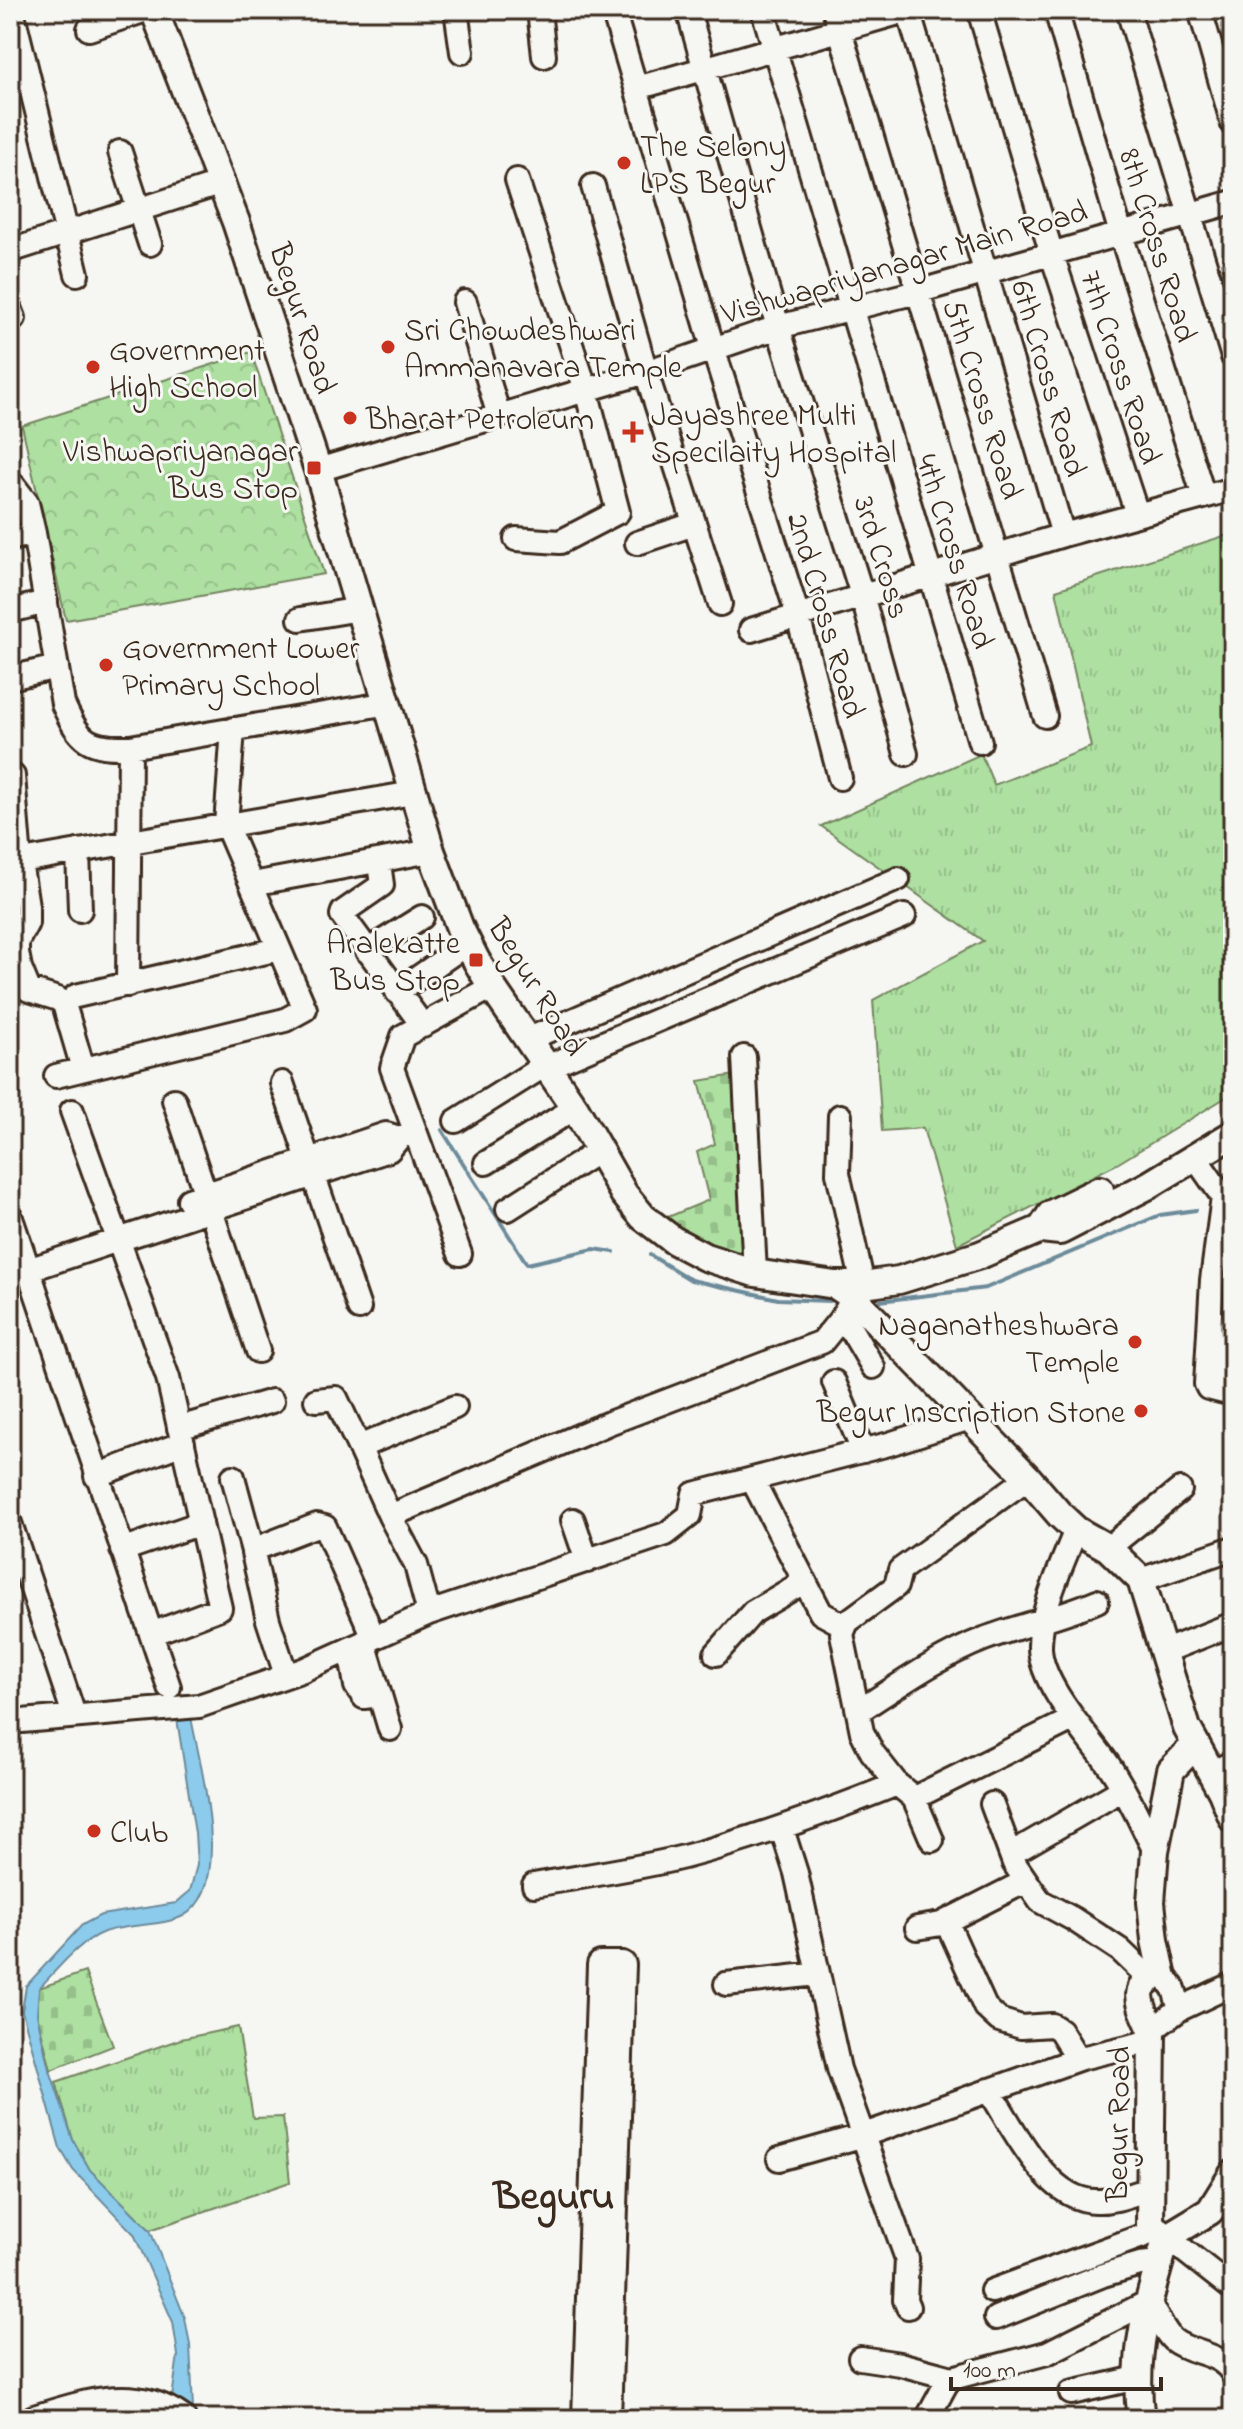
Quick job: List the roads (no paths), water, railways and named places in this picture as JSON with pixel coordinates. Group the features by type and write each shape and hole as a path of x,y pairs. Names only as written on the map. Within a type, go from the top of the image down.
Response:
{"main road":[{"name":"Begur Road","path":"154,10 222,183 318,470 431,851 468,943 492,987 548,1065 624,1194 643,1217 673,1240 705,1257 848,1296 944,1268 1041,1229"},
{"path":"1230,1126 1195,1157 1149,1185 1060,1231 1041,1229 1051,1214 1230,1126"},
{"path":"848,1296 1076,1530 1108,1548 1141,1580 1187,1728 1196,1744 1222,1768 1233,1819"},
{"name":"Begur Road","path":"1196,1744 1171,1770 1155,1851 1151,1902 1156,1975 1139,1990 1152,2036 1150,2225 1162,2234 1210,2211 1233,2174"},
{"path":"586,2419 601,1965 622,1965 607,2419"},
{"path":"1141,2419 1137,2378 1139,2351 1159,2262 1162,2234"},
{"path":"34,2419 117,2398 155,2404 182,2419"},
{"path":"111,2419 138,2419"}],"street":[{"path":"12,10 77,274"},
{"path":"89,29 146,10"},
{"path":"456,10 462,52"},
{"path":"539,10 544,56"},
{"name":"2nd Cross Road","path":"613,10 713,348 798,616 840,778"},
{"name":"3rd Cross","path":"688,10 778,327 862,595 906,754"},
{"name":"4th Cross Road","path":"763,10 980,742"},
{"path":"637,88 774,49 837,20 908,10"},
{"name":"6th Cross Road","path":"908,10 1063,535"},
{"name":"7th Cross Road","path":"979,10 1052,255 1137,514"},
{"name":"8th Cross Road","path":"1056,10 1121,234 1204,497"},
{"path":"1128,10 1233,357"},
{"path":"1200,10 1233,125"},
{"name":"5th Cross Road","path":"837,20 1045,716"},
{"path":"120,152 150,244"},
{"path":"516,539 560,542 618,512 586,390 517,180"},
{"path":"10,251 222,183"},
{"path":"593,186 646,372 720,604"},
{"name":"Vishwapriyanagar Main Road","path":"318,470 646,372 778,327 1052,255 1233,202"},
{"path":"465,302 499,416"},
{"path":"10,481 27,503 63,704 74,729 87,743 105,748 130,747 389,703"},
{"path":"751,630 929,574 1233,489"},
{"path":"637,543 694,524"},
{"path":"10,539 34,533"},
{"path":"10,611 46,602"},
{"path":"300,619 360,609"},
{"path":"10,678 57,667"},
{"path":"56,1076 285,1020 305,1009 226,825 233,729"},
{"path":"128,985 130,747"},
{"path":"13,776 15,862 27,906 27,923 17,942 20,968 29,990 58,999 64,1004 83,1069"},
{"path":"15,862 413,793"},
{"path":"78,851 80,910"},
{"path":"252,884 431,851"},
{"path":"379,863 382,885 342,915 423,1026"},
{"path":"529,1039 898,879"},
{"path":"456,1121 548,1065 904,916"},
{"path":"367,951 422,917"},
{"path":"397,992 468,943"},
{"path":"76,996 279,949"},
{"path":"460,1254 407,1134 392,1068 403,1036 492,987"},
{"path":"744,1057 755,1273"},
{"path":"282,1083 359,1308"},
{"path":"174,1100 258,1351"},
{"path":"486,1163 575,1108"},
{"path":"72,1111 168,1378 220,1608 151,1634"},
{"path":"840,1116 838,1173 848,1296 873,1367"},
{"path":"18,1266 311,1168 386,1134 407,1134"},
{"path":"508,1209 600,1150"},
{"path":"1195,1157 1228,1196 1212,1280 1206,1384 1208,1388 1224,1392 1233,1318"},
{"path":"10,1215 18,1266 96,1476 169,1687"},
{"path":"390,1516 609,1423 822,1342 848,1296"},
{"path":"834,1382 863,1451"},
{"path":"316,1400 336,1398 416,1565 429,1613"},
{"path":"96,1476 181,1435 272,1401"},
{"path":"359,1447 455,1407"},
{"path":"10,1722 199,1706 286,1675 429,1613 666,1534 690,1515 694,1494 863,1451 970,1418"},
{"path":"233,1477 268,1620 286,1675"},
{"path":"932,1840 906,1791 865,1742 842,1634 847,1622 896,1586 900,1570 1028,1478"},
{"path":"752,1479 821,1613 845,1626"},
{"path":"1108,1548 1180,1490"},
{"path":"573,1520 587,1561"},
{"path":"10,1523 18,1576 74,1715"},
{"path":"122,1550 201,1523"},
{"path":"253,1551 317,1525 325,1527 363,1643 356,1686 364,1697 380,1695 390,1729"},
{"path":"1076,1530 1055,1581 1045,1621 1040,1646 1043,1665 1073,1719 1109,1765 1155,1851"},
{"path":"1141,1580 1233,1548"},
{"path":"716,1654 753,1612 805,1581"},
{"path":"859,1711 914,1675 983,1639 1045,1621 1097,1601"},
{"path":"1163,1652 1233,1624"},
{"path":"534,1885 680,1858 906,1791 1073,1719"},
{"path":"1011,1854 1123,1789"},
{"path":"992,1804 1011,1854 1040,1901 1073,1919 1156,1975 1174,1989 1180,2009"},
{"path":"782,1829 796,1873 839,2069 907,2259 905,2300 908,2307"},
{"path":"917,1928 941,1924 1026,1881"},
{"path":"941,1924 949,1927 985,2007 999,2020 1021,2027 1052,2025 1060,2030 1074,2053 1081,2058"},
{"path":"726,1984 817,1974"},
{"path":"779,2159 861,2136 1152,2036 1180,2009 1233,1984"},
{"path":"989,2090 1048,2178 1070,2195 1096,2202 1150,2189"},
{"path":"992,2291 1162,2234 1233,2289"},
{"path":"996,2318 1103,2275 1159,2262"},
{"path":"860,2358 900,2364 952,2378 1047,2353 1148,2302 1174,2341 1191,2351 1222,2360 1233,2374"},
{"path":"927,2419 952,2378"},
{"path":"1071,2393 1137,2378"}],"water":[{"path":"191,1717 210,1823 208,1880 199,1901 175,1919 113,1929 86,1942 39,1988 37,2014 47,2061 73,2140 90,2170 150,2230 185,2318 190,2345 193,2409 172,2398 178,2355 173,2322 134,2234 73,2170 60,2148 22,2011 26,1986 82,1925 101,1915 176,1903 190,1891 197,1865 195,1833 177,1719"}],"waterway":[{"path":"442,1130 527,1264 594,1249 614,1252"},
{"path":"880,1301 986,1288 1160,1215 1196,1210"},
{"path":"650,1255 691,1280 778,1299 830,1301"}],"place":[{"name":"The Selony LPS Begur","path":"624,163"},
{"name":"Sri Chowdeshwari Ammanavara Temple","path":"388,347"},
{"name":"Government High School","path":"93,367"},
{"name":"Bharat Petroleum","path":"350,418"},
{"name":"Jayashree Multi Specilaity Hospital","path":"633,432"},
{"name":"Vishwapriyanagar Bus Stop","path":"314,468"},
{"name":"Government Lower Primary School","path":"106,665"},
{"name":"Aralekatte Bus Stop","path":"476,960"},
{"name":"Naganatheshwara Temple","path":"1135,1342"},
{"name":"Begur Inscription Stone","path":"1141,1411"},
{"name":"Club","path":"94,1831"}],"district":[{"name":"Beguru","path":"554,2194"}]}
